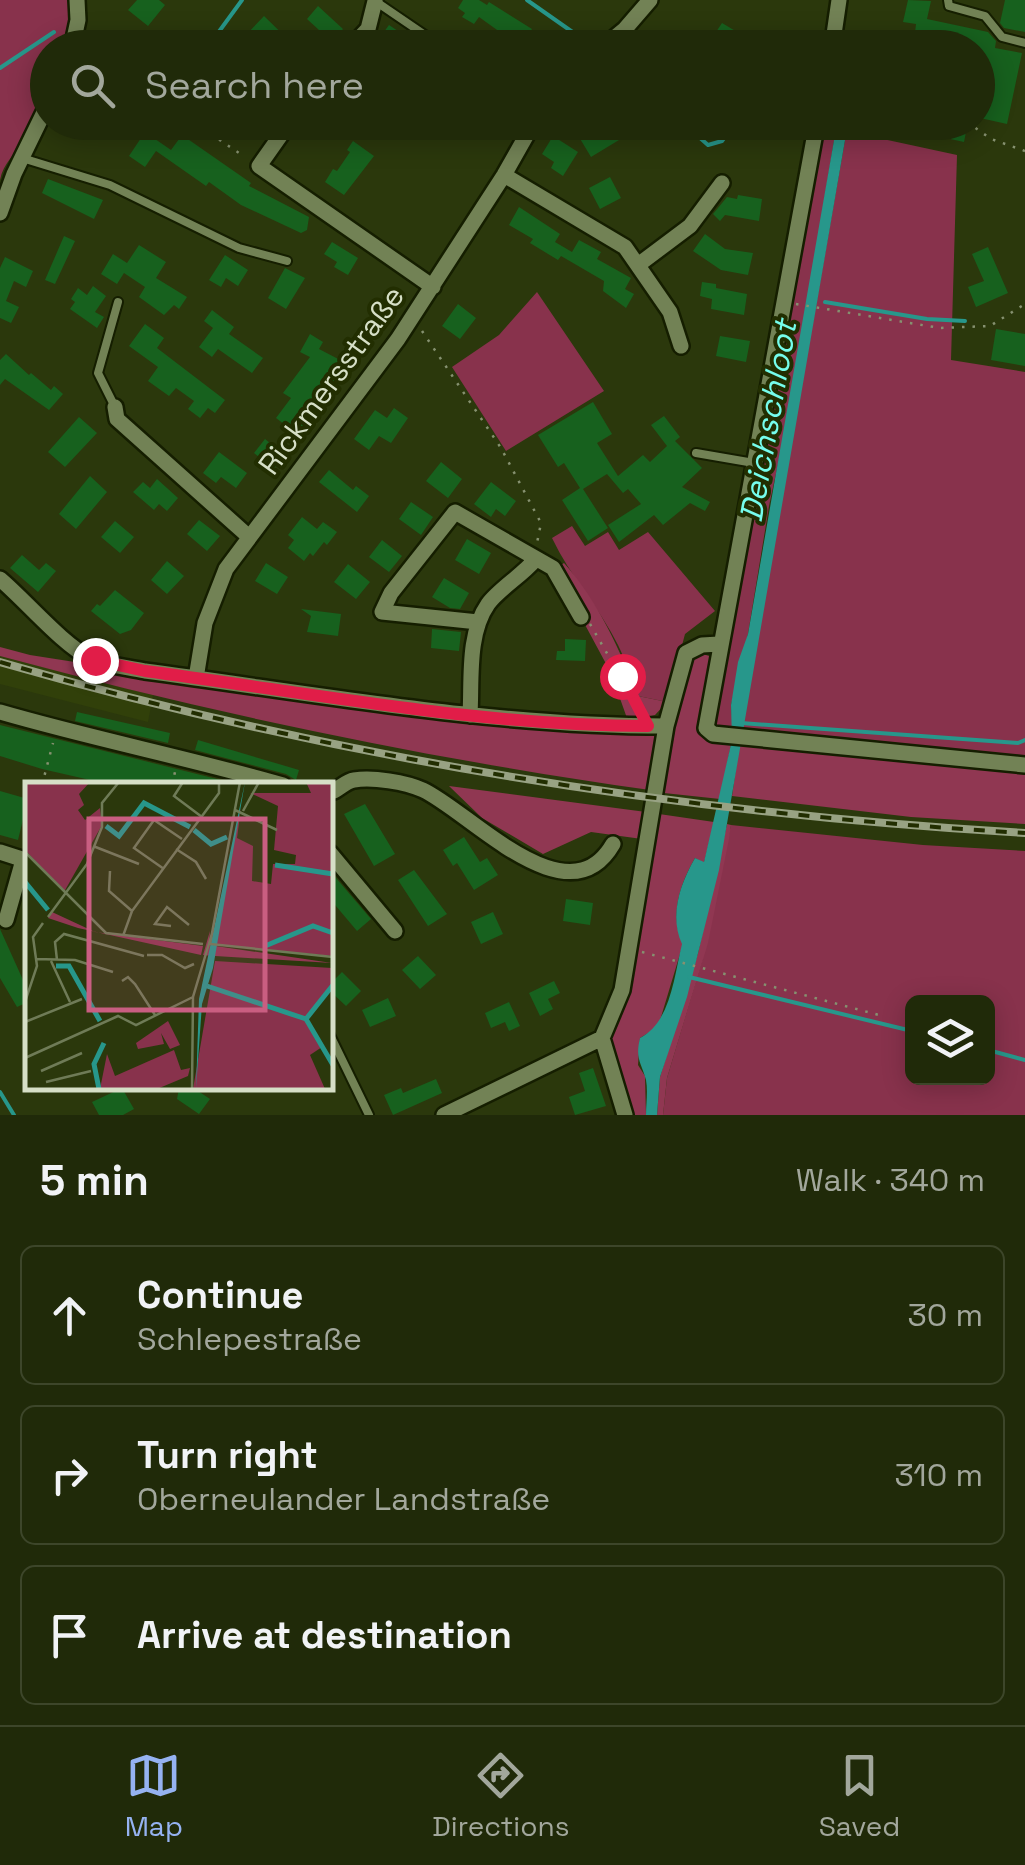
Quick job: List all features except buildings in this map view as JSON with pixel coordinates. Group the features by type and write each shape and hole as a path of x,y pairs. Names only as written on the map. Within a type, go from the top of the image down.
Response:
{"street":[{"path":"76,30 77,0"},
{"path":"367,30 375,0"},
{"path":"625,30 650,0"},
{"path":"835,30 840,0"},
{"path":"0,213 31,140"},
{"path":"277,140 259,166 433,287"},
{"name":"Rickmersstraße","path":"196,678 202,633 217,586 248,536 410,321 524,140"},
{"path":"814,140 706,728 714,734 1025,765"},
{"path":"504,176 625,247 670,312 681,346"},
{"path":"638,265 690,226 722,183"},
{"path":"115,407 117,418 248,536"},
{"path":"478,622 382,612 391,593 455,512 552,568 582,617"},
{"path":"470,715 478,622 490,602 534,560"},
{"path":"0,580 71,646 95,660 196,678 470,715 556,724 666,726"},
{"path":"625,1115 602,1038 622,990 631,949 666,726 686,652 702,645 719,644"},
{"path":"0,712 272,782"},
{"path":"332,793 351,780 392,782 422,789 532,863 556,870 590,866 606,857 613,844"},
{"path":"0,852 25,860 6,920"},
{"path":"332,855 395,931"},
{"path":"444,1115 602,1038"}],"lane":[{"path":"375,0 418,30"},
{"path":"948,0 949,6 985,16 1002,37 1025,42"},
{"path":"22,158 110,186 239,248 287,261"},
{"path":"115,407 98,372 118,302"},
{"path":"696,453 754,463"},
{"path":"332,1039 369,1115"}],"path":[{"path":"220,140 259,166"},
{"path":"993,140 1025,151"},
{"path":"798,305 940,328 990,326 1025,304"},
{"path":"410,321 427,334 501,448 541,523 534,560"},
{"path":"582,617 613,661 648,726"},
{"path":"43,782 56,729"},
{"path":"631,949 879,1015"}],"shaded area":[{"path":"0,0 70,0 71,30 30,30 30,128 0,180"},
{"path":"821,140 834,140 789,413 731,705 733,729 714,723"},
{"path":"845,140 888,140 957,155 951,360 1025,372 1025,758 741,731"},
{"path":"537,292 604,391 506,451 452,367 499,335"},
{"path":"572,526 585,546 608,532 619,550 648,532 715,611 685,634 667,702 638,696 610,631 559,552 552,538"},
{"path":"564,563 607,626 638,696 667,702 655,715 628,721 611,673 555,569"},
{"path":"0,647 196,681 653,730 660,737 650,790 486,764 242,716 0,656"},
{"path":"700,653 712,657 700,734 732,740 720,799 664,793 686,666"},
{"path":"0,656 153,695 148,722 0,684"},
{"path":"740,740 1025,773 1025,824 911,817 732,796"},
{"path":"449,786 646,812 642,839 591,832 543,854 482,818"},
{"path":"659,814 714,822 704,863 695,858 681,889 677,922 683,944 658,1027 640,1038 638,1065 645,1076 646,1115 630,1115 611,1051 610,1033 629,994"},
{"path":"727,824 731,825 729,839 708,943 667,1078 663,1115 657,1115 660,1077 698,953"},
{"path":"731,825 923,845 1025,851 1025,1115 663,1115 667,1078 702,961"}],"water":[{"path":"834,140 845,140 719,870 687,997 660,1077 657,1115 646,1115 647,1084 639,1060 640,1038 659,1021 670,997 682,944 676,922 678,900 695,858 704,862 732,740 731,705 738,662 748,634"}],"waterway":[{"path":"220,30 242,0"},
{"path":"527,0 570,30"},
{"path":"0,68 30,48"},
{"path":"702,140 708,145 723,140"},
{"path":"825,302 927,319 965,321"},
{"path":"741,723 1018,743 1025,740"},
{"path":"689,977 905,1029"},
{"path":"995,1052 1025,1060"},
{"path":"0,1092 14,1115"}],"railway":[{"path":"0,662 252,726 508,776 766,811 1025,833"}],"route":[{"path":"95,660 145,671 470,715 556,724 648,726 622,676"}],"water label":[{"name":"Deichschloot","path":"768,421"}]}
